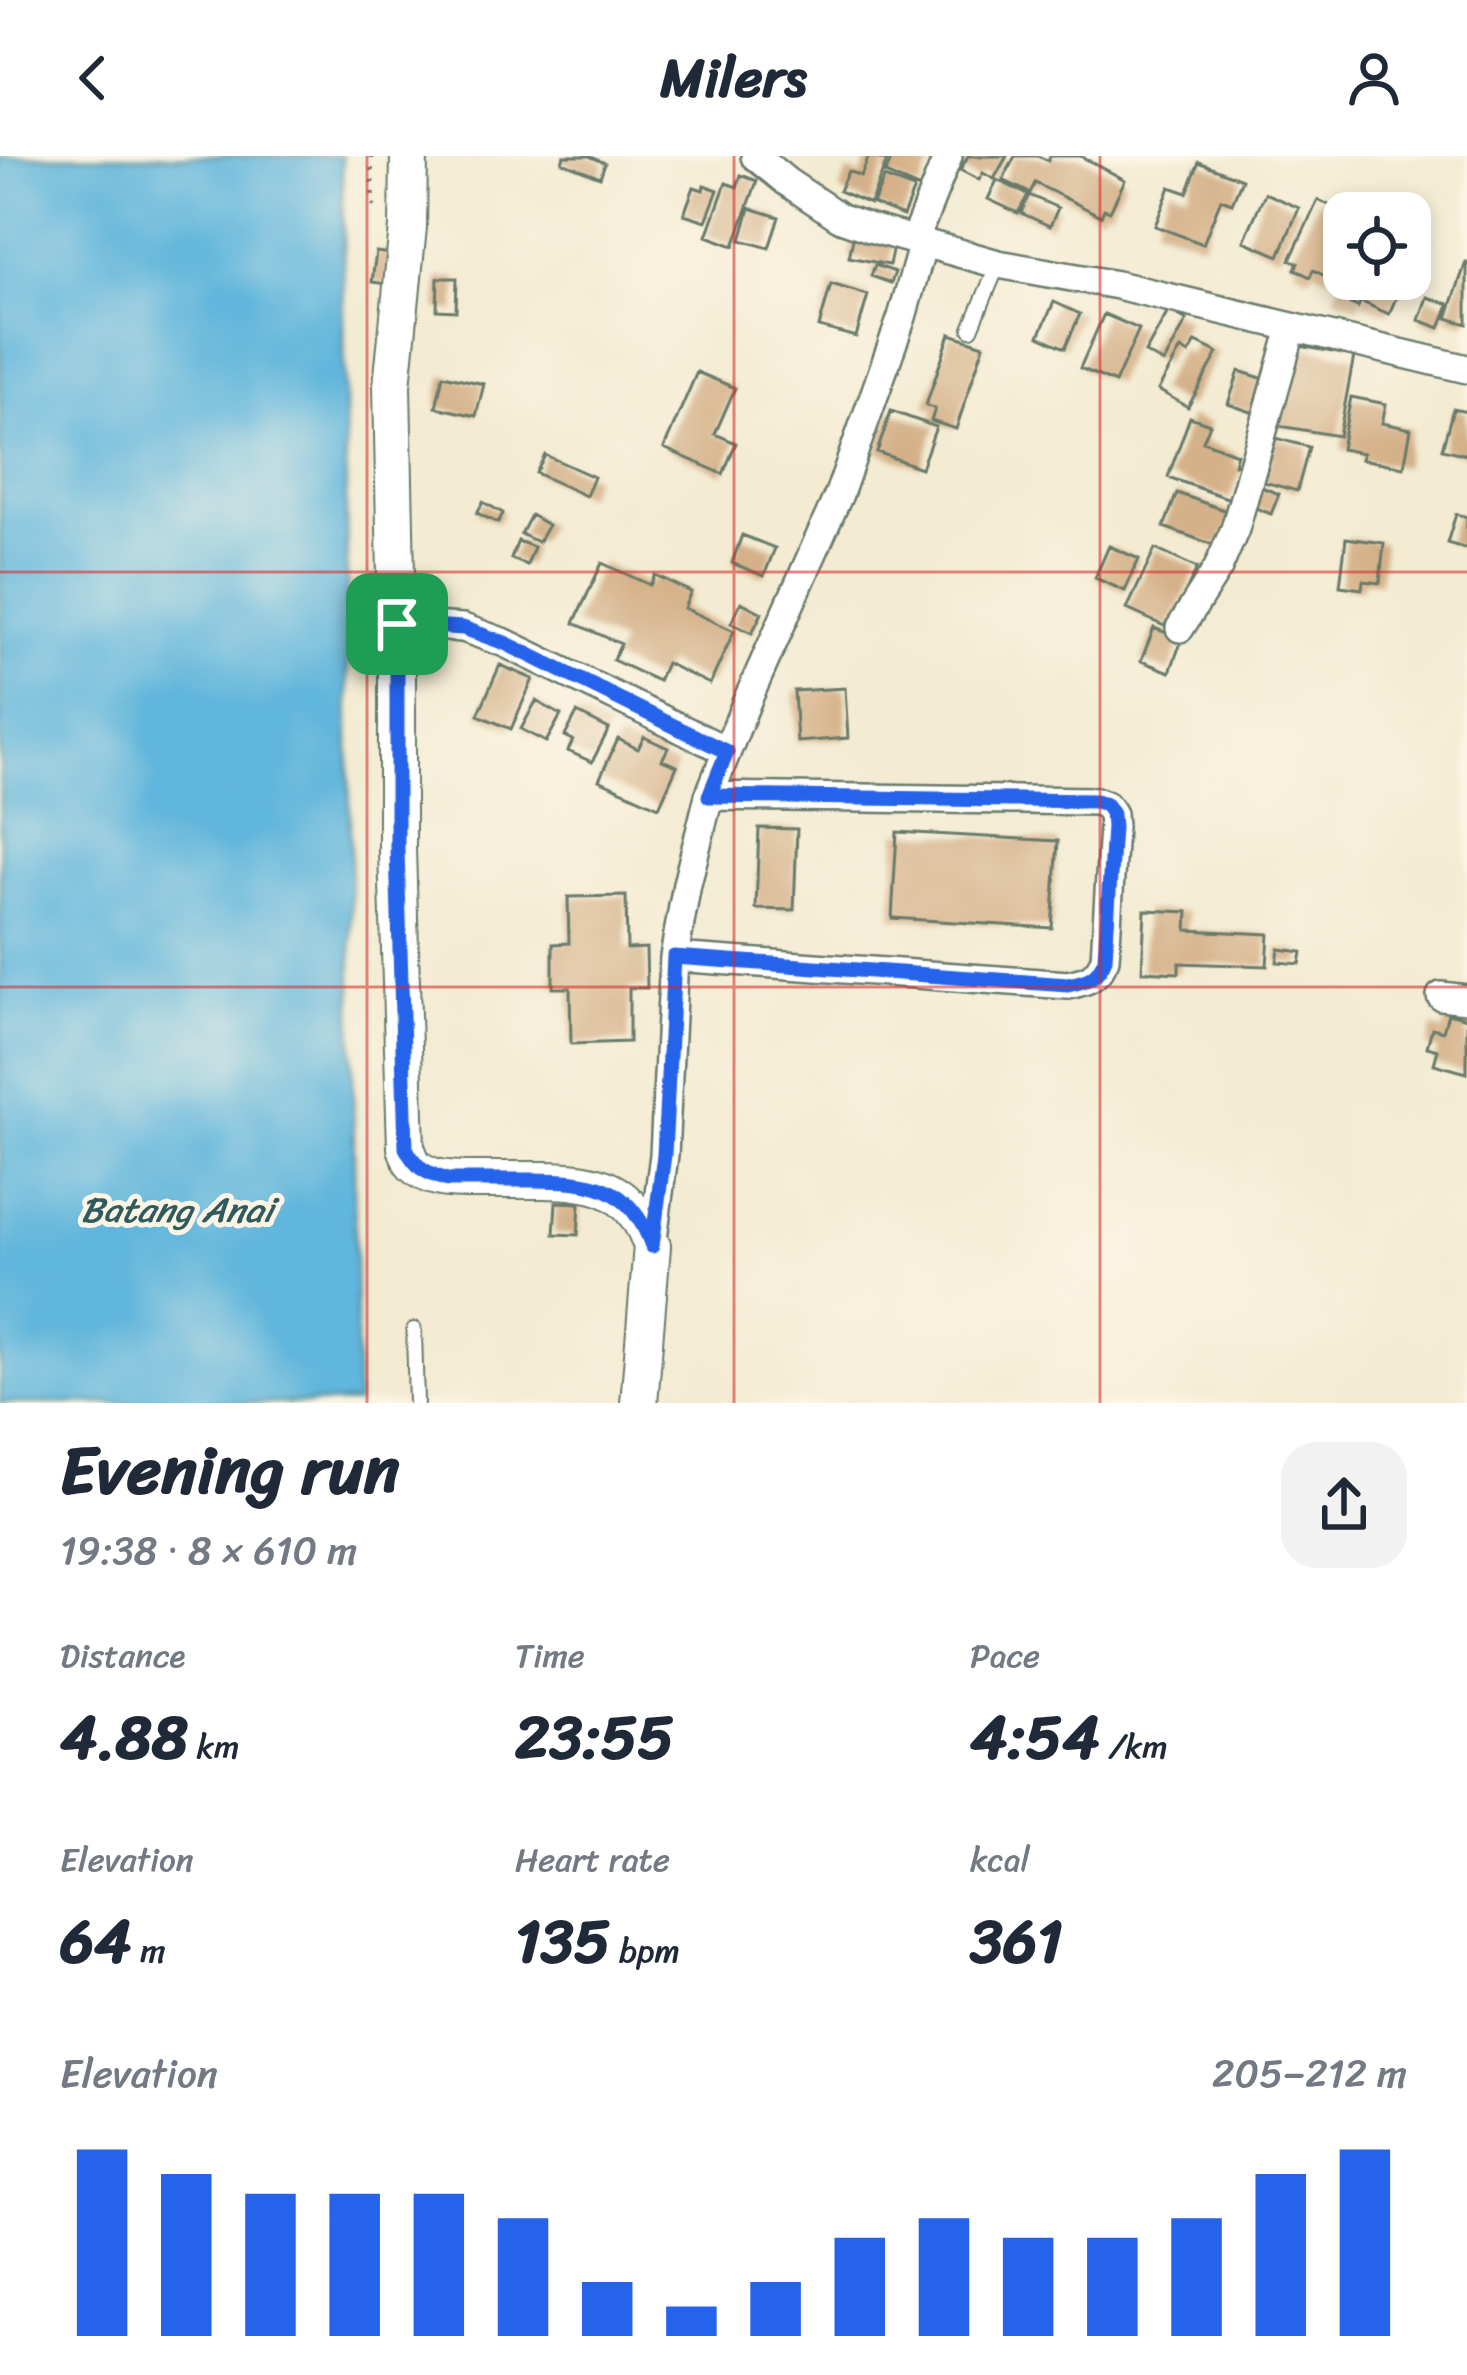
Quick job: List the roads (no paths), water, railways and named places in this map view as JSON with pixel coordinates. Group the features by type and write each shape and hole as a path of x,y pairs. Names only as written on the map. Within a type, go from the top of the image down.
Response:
{"street":[{"path":"409,156 408,227 392,386 406,1148 415,1166 447,1180 596,1183 632,1208 652,1246"},
{"path":"754,156 841,218 918,242 1467,370"},
{"path":"639,1403 664,1155 674,957 687,884 709,796 838,494 902,317 918,242 947,156"},
{"path":"1180,628 1218,568 1235,529 1292,328"},
{"path":"397,624 463,628 505,643 727,752"},
{"path":"674,957 1068,985 1088,981 1105,959 1113,827 1106,805 1096,801 709,796"}],"lane":[{"path":"971,329 998,264"},
{"path":"414,1330 416,1403"}],"water":[{"name":"Batang Anai","path":"0,156 342,156 357,1403 0,1403"}]}
